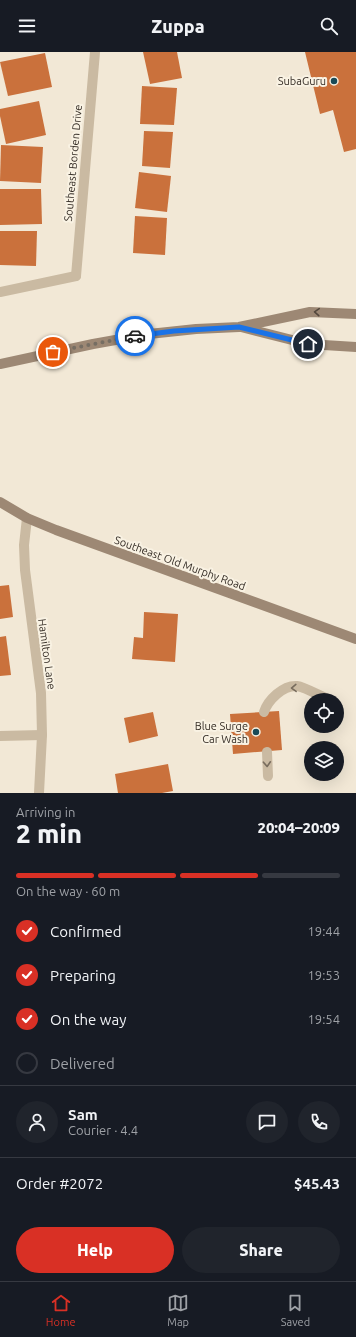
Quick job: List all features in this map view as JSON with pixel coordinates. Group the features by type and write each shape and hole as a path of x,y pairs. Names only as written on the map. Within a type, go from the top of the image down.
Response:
{"main road":[{"path":"0,364 93,344 149,334 196,329 239,327 310,312 356,314"},
{"path":"239,327 308,344 356,347"},
{"name":"Southeast Old Murphy Road","path":"0,502 27,518 56,530 356,640"}],"street":[{"name":"Southeast Borden Drive","path":"0,292 76,276 94,52"},
{"name":"Hamilton Lane","path":"27,518 24,545 24,570 41,693 42,735 39,793"},
{"path":"264,712 267,704 284,688 298,686 314,693"},
{"path":"0,736 42,735"},
{"path":"267,752 268,776"}],"building":[{"path":"143,52 177,52 182,78 150,84"},
{"name":"SubaGuru","path":"305,52 356,52 356,149 344,152 333,110 320,114"},
{"path":"45,53 52,87 8,96 0,62"},
{"path":"142,86 177,88 174,125 140,124"},
{"path":"39,101 46,135 6,144 0,109"},
{"path":"144,131 173,132 170,168 142,166"},
{"path":"1,145 43,147 41,183 0,181"},
{"path":"139,172 171,176 167,212 135,208"},
{"path":"0,189 41,189 42,224 0,225"},
{"path":"135,216 167,218 165,255 133,253"},
{"path":"0,231 37,231 36,266 0,265"},
{"path":"9,585 13,617 0,619 0,586"},
{"path":"144,612 178,614 175,662 132,659 134,637 143,638"},
{"path":"6,636 11,675 0,676 0,637"},
{"name":"Blue Surge Car Wash","path":"279,711 282,750 233,754 230,714"},
{"path":"153,712 158,736 129,743 124,718"},
{"path":"168,764 173,791 162,793 118,793 115,774"}],"way so far":[{"path":"53,352 135,336"}],"place":[{"name":"SubaGuru","path":"334,81"},
{"name":"Blue Surge Car Wash","path":"256,732"}],"route":[{"path":"135,336 196,329 239,327 308,344"}]}
